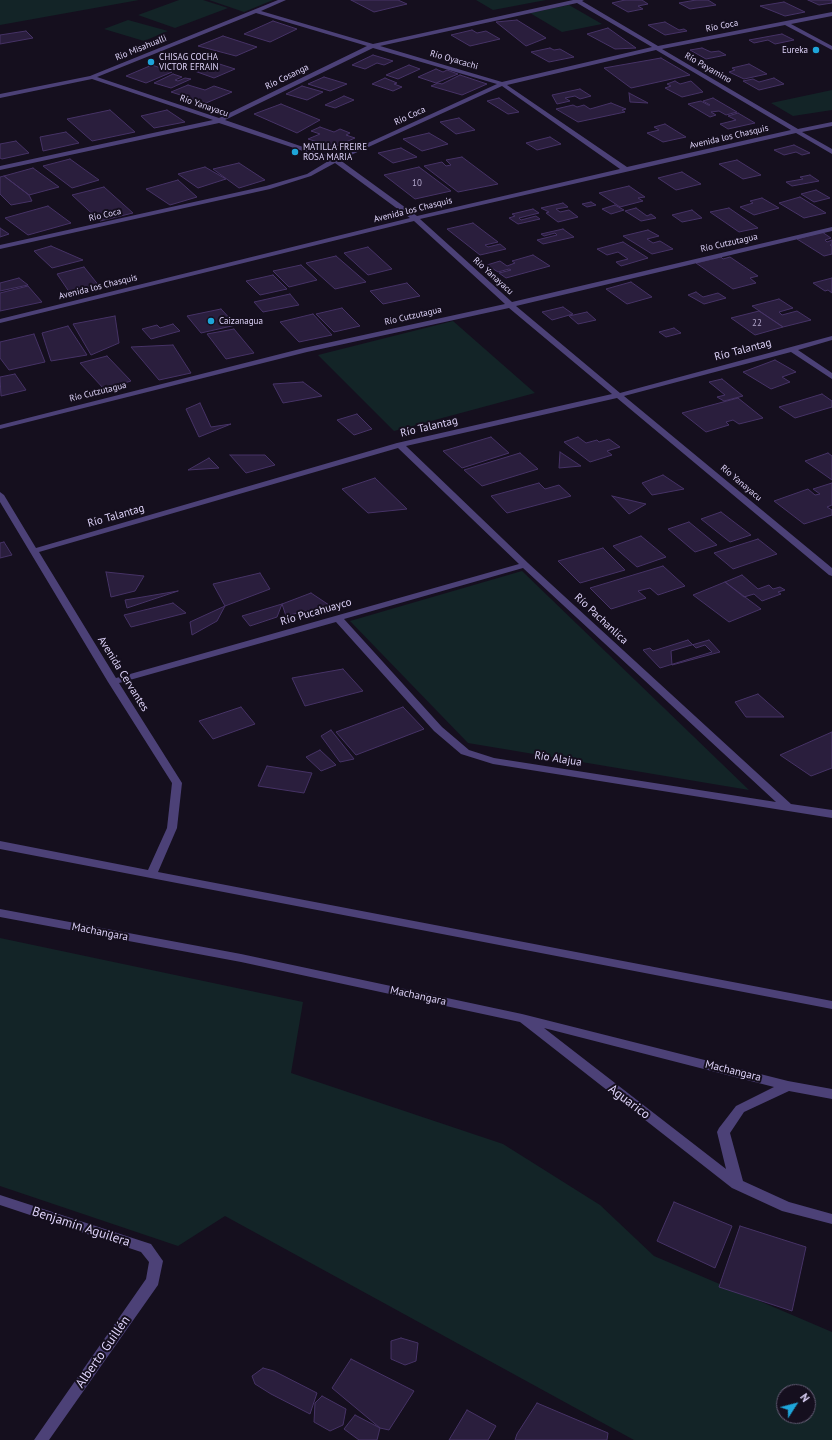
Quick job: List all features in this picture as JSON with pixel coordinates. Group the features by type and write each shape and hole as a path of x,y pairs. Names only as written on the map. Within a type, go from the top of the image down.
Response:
{"street":[{"name":"Río Misahualli","path":"0,96 92,77 283,0"},
{"name":"Río Cosanga","path":"0,168 218,121 372,46 578,0"},
{"name":"Río Payamino","path":"578,0 832,152"},
{"name":"Río Oyacachi","path":"255,11 502,84 626,170"},
{"name":"Río Coca","path":"0,247 268,188 309,175 335,160 502,84 656,48 832,14"},
{"path":"786,23 832,48"},
{"name":"Río Yanayacu","path":"92,77 335,160 416,219 510,305 832,573"},
{"name":"Avenida los Chasquis","path":"0,321 491,200 832,124"},
{"name":"Río Cutzutagua","path":"0,427 307,350 510,305 832,229"},
{"name":"Río Talantag","path":"34,551 400,445 620,395 832,338"},
{"path":"792,349 832,377"},
{"name":"Río Pachanlica","path":"400,445 525,566 788,807"},
{"name":"Avenida Cervantes","path":"0,495 113,682 177,783 172,828 152,874"},
{"name":"Río Pucahuayco","path":"113,682 525,566"},
{"name":"Río Alajua","path":"338,618 438,729 464,752 493,762 832,814"},
{"path":"0,846 832,1005"},
{"name":"Machangara","path":"0,913 241,958 522,1018 788,1086 832,1094"},
{"name":"Aguarico","path":"522,1018 613,1090 737,1184 787,1207 832,1219"},
{"path":"737,1184 723,1132 740,1109 788,1086"},
{"name":"Benjamín Aguilera","path":"0,1200 146,1248 156,1261"},
{"name":"Alberto Guillén","path":"41,1440 153,1281 156,1261"}],"shaded area":[{"path":"0,0 139,0 0,25"},
{"path":"179,0 203,0 228,8 175,28 138,15"},
{"path":"209,0 273,0 244,12"},
{"path":"476,0 546,0 493,10"},
{"path":"569,5 602,24 562,32 530,13"},
{"path":"128,20 168,31 144,41 104,29"},
{"path":"832,90 832,110 793,116 771,103"},
{"path":"453,321 535,393 394,431 318,355"},
{"path":"522,571 749,790 468,743 350,621"},
{"path":"0,938 303,1002 291,1073 503,1144 600,1205 654,1256 832,1332 832,1440 634,1440 225,1216 178,1246 0,1186"}],"building":[{"path":"351,0 398,0 407,4 374,12"},
{"path":"625,0 642,0 648,4 638,6 643,9 628,12 612,3"},
{"path":"696,0 708,0 716,5 690,9 679,3"},
{"path":"808,0 832,0 832,3 819,5"},
{"path":"784,2 805,12 785,16 760,6"},
{"path":"517,20 546,38 526,46 496,22"},
{"path":"273,21 297,29 270,42 244,34"},
{"path":"665,22 679,30 684,29 687,31 665,35 648,25"},
{"path":"608,28 636,48 615,49 587,34"},
{"path":"472,30 477,33 486,31 500,39 470,46 451,35"},
{"path":"26,31 33,38 0,44 0,35"},
{"path":"782,34 794,40 775,44 768,40 754,43 749,40"},
{"path":"223,36 257,47 236,56 198,46"},
{"path":"550,48 554,50 560,49 574,57 549,62 531,52"},
{"path":"702,48 711,52 719,51 726,55 706,59 690,50"},
{"path":"373,55 393,61 384,65 377,63 365,69 352,65"},
{"path":"661,58 690,75 631,88 604,68"},
{"path":"207,60 235,69 214,78 189,69"},
{"path":"749,64 767,74 744,79 729,72 735,70 732,68"},
{"path":"152,65 172,72 146,83 126,76"},
{"path":"409,65 420,69 398,79 386,75"},
{"path":"436,69 443,72 447,70 458,74 436,83 418,77"},
{"path":"173,74 182,77 175,80 178,81 185,78 191,79 171,88 154,83"},
{"path":"460,75 487,84 462,95 431,86 438,83 442,84"},
{"path":"324,77 347,84 330,91 308,84"},
{"path":"385,78 402,87 393,91 372,84"},
{"path":"774,78 784,84 759,90 743,81 753,79 759,82"},
{"path":"675,81 680,84 691,81 703,92 682,97 665,88 671,86 667,84"},
{"path":"188,85 205,90 214,86 232,92 206,103 171,92"},
{"path":"302,86 323,92 307,100 286,94"},
{"path":"580,89 591,96 580,99 575,96 565,98 570,101 557,104 552,95"},
{"path":"629,93 648,103 630,102"},
{"path":"344,96 354,100 335,108 325,105"},
{"path":"499,98 519,112 508,114 487,101"},
{"path":"713,98 737,112 726,115 719,111 711,112 716,115 710,117 688,104 701,101 710,105 703,101"},
{"path":"611,103 626,109 622,110 625,112 578,122 556,109 573,105 577,107 584,105 590,109"},
{"path":"281,104 320,120 297,133 254,114"},
{"path":"110,110 135,132 92,141 67,119"},
{"path":"167,110 185,122 154,128 141,116"},
{"path":"738,113 755,123 728,129 720,124 736,120 728,116"},
{"path":"459,118 475,130 456,134 440,122"},
{"path":"665,124 686,137 663,142 647,133 659,130 654,127"},
{"path":"320,127 334,132 340,129 350,133 346,135 355,138 334,147 308,139 320,134 311,131"},
{"path":"66,132 79,143 43,151 40,137"},
{"path":"429,133 448,144 422,151 403,139"},
{"path":"550,137 561,144 537,150 526,143"},
{"path":"16,141 29,153 2,159 0,158 0,144"},
{"path":"794,145 810,153 802,155 796,152 784,155 774,150"},
{"path":"401,148 417,157 393,163 378,153"},
{"path":"462,157 498,184 458,192 424,166 442,162 446,166 451,165 446,160"},
{"path":"70,159 99,180 72,188 43,166"},
{"path":"737,160 761,175 743,179 719,164"},
{"path":"239,163 265,180 239,188 213,169"},
{"path":"205,167 226,179 198,188 178,174"},
{"path":"419,167 451,191 415,199 384,175"},
{"path":"33,168 59,187 29,195 4,176"},
{"path":"682,172 701,184 676,190 658,178"},
{"path":"810,175 819,181 792,186 786,182 803,179 800,177"},
{"path":"4,176 29,195 32,201 11,205 0,194 0,177"},
{"path":"178,180 197,197 170,205 146,189"},
{"path":"629,186 645,197 638,198 643,201 620,207 599,193"},
{"path":"104,187 133,213 100,221 72,195"},
{"path":"816,190 830,198 814,202 801,194"},
{"path":"800,197 826,213 804,218 779,203"},
{"path":"762,198 779,208 754,215 740,207 753,203 750,201"},
{"path":"591,202 596,205 587,207 582,204"},
{"path":"563,203 568,207 556,209 560,212 569,210 578,217 558,222 546,213 549,212 541,208"},
{"path":"615,205 624,210 611,214 602,209"},
{"path":"48,206 71,223 28,235 5,218"},
{"path":"636,208 647,216 651,214 656,218 641,221 625,211"},
{"path":"729,208 758,228 739,232 710,212"},
{"path":"533,209 539,213 519,218 521,220 536,216 540,219 518,224 509,218 515,216 512,214"},
{"path":"692,210 702,218 682,222 672,215"},
{"path":"473,223 498,242 485,245 488,247 500,244 506,249 480,255 447,229"},
{"path":"0,228 9,234 0,237"},
{"path":"563,229 574,237 543,244 537,240 557,235 555,233 544,236 541,234"},
{"path":"648,230 659,236 647,239 653,243 660,241 673,249 652,254 623,236"},
{"path":"822,232 831,238 825,240 827,242 832,240 832,244 830,245 832,246 832,254 824,256 797,239"},
{"path":"623,242 648,258 621,266 616,262 628,259 618,252 607,255 597,249"},
{"path":"51,246 83,260 52,268 34,251"},
{"path":"368,247 392,269 368,275 344,253"},
{"path":"533,255 550,266 506,278 499,273 511,270 509,269 498,272 487,265 500,261 507,266 515,263 512,261"},
{"path":"336,256 366,282 335,289 306,263"},
{"path":"721,257 723,259 730,257 758,276 750,278 756,283 733,289 696,263"},
{"path":"301,265 317,280 289,287 273,271"},
{"path":"84,267 100,287 72,296 57,274"},
{"path":"273,275 287,289 260,295 246,281"},
{"path":"19,278 28,285 0,291 0,283"},
{"path":"832,278 832,293 828,290 825,291 813,283"},
{"path":"631,282 652,297 627,304 606,289"},
{"path":"407,283 420,296 383,304 370,291"},
{"path":"28,286 42,302 0,311 0,293"},
{"path":"696,292 703,297 718,293 726,298 704,304 688,295"},
{"path":"290,294 299,305 263,312 254,302"},
{"path":"779,299 793,308 779,312 782,315 797,311 811,320 783,327 752,306"},
{"path":"563,307 573,314 552,320 542,312"},
{"path":"342,308 360,326 334,332 316,314"},
{"name":"Caizanagua","path":"221,309 236,325 201,333 187,316"},
{"path":"759,311 783,327 755,335 731,318"},
{"path":"587,312 596,320 578,324 569,316"},
{"path":"313,314 332,335 299,342 280,322"},
{"path":"115,316 119,343 91,355 73,324"},
{"path":"173,324 180,331 151,339 142,329 157,325 160,328"},
{"path":"68,326 87,355 51,361 42,333"},
{"path":"674,328 681,333 666,337 659,332"},
{"path":"234,329 254,353 226,359 207,334"},
{"path":"34,334 45,362 9,370 0,358 0,342"},
{"path":"173,345 191,373 159,380 131,347"},
{"path":"107,356 131,381 104,389 80,363"},
{"path":"775,360 796,372 782,377 790,382 771,389 743,372"},
{"path":"15,374 26,390 1,396 0,377"},
{"path":"722,379 743,396 724,401 717,397 725,395 709,382"},
{"path":"303,382 322,396 283,403 273,384"},
{"path":"822,394 832,401 832,407 795,418 779,407"},
{"path":"738,398 763,418 739,424 733,420 726,422 729,425 706,432 682,413"},
{"path":"200,403 211,427 231,424 199,437 186,409"},
{"path":"357,414 372,429 354,435 337,420"},
{"path":"491,437 509,453 462,468 443,451"},
{"path":"578,437 586,443 597,440 599,442 609,439 620,447 607,451 612,455 590,462 564,442"},
{"path":"560,452 581,466 559,468"},
{"path":"520,453 538,469 482,486 464,470"},
{"path":"828,453 832,456 832,480 805,461"},
{"path":"230,455 265,455 275,465 246,473"},
{"path":"209,458 219,468 188,470"},
{"path":"663,475 684,489 652,495 642,483"},
{"path":"375,478 407,509 368,513 342,489"},
{"path":"539,483 545,489 559,485 571,496 507,513 491,496"},
{"path":"832,483 832,505 827,507 832,510 832,515 804,524 774,501 808,489 815,495 820,494 813,489"},
{"path":"612,496 646,504 629,514"},
{"path":"721,512 751,535 730,542 701,519"},
{"path":"689,522 717,545 695,552 668,529"},
{"path":"641,536 666,557 637,567 613,546"},
{"path":"758,539 777,554 733,569 714,553"},
{"path":"4,542 12,555 0,558 0,543"},
{"path":"603,548 625,570 580,583 558,561"},
{"path":"663,566 685,586 658,595 650,588 638,591 646,598 611,609 590,588"},
{"path":"106,572 144,576 135,591 111,597"},
{"path":"260,573 270,589 225,606 213,584"},
{"path":"742,575 758,589 769,585 773,589 780,587 785,590 778,592 781,594 762,601 754,594 744,597 725,582"},
{"path":"725,582 761,609 729,622 693,595"},
{"path":"178,591 127,608 125,600"},
{"path":"311,593 329,605 286,616 282,604"},
{"path":"173,603 186,613 131,627 124,615"},
{"path":"282,604 277,617 250,626 242,616"},
{"path":"225,606 217,621 192,635 190,622"},
{"path":"688,640 696,648 705,645 712,652 660,668 643,650 650,648 653,651"},
{"path":"709,640 720,652 672,665 671,651"},
{"path":"343,669 363,691 305,706 292,678"},
{"path":"758,694 784,717 746,717 735,702"},
{"path":"241,707 255,724 213,739 199,721"},
{"path":"403,707 424,729 356,755 336,732"},
{"path":"331,730 354,759 340,762 321,736"},
{"path":"832,732 832,768 811,776 780,755"},
{"path":"320,750 336,765 321,771 306,757"},
{"path":"267,766 312,773 304,793 258,786"},
{"path":"674,1202 732,1226 715,1268 657,1241"},
{"path":"740,1226 806,1247 792,1311 719,1287"},
{"path":"401,1338 418,1343 416,1361 405,1365 391,1359 391,1341"},
{"path":"351,1359 414,1391 389,1430 380,1428 332,1388"},
{"path":"263,1368 274,1371 317,1393 310,1414 255,1384 252,1376"},
{"path":"322,1396 346,1409 343,1425 330,1431 314,1422 315,1403"},
{"path":"537,1403 608,1433 607,1440 515,1440 517,1434"},
{"path":"467,1410 496,1426 488,1440 449,1440"},
{"path":"355,1415 380,1428 377,1440 359,1440 344,1429"}],"place":[{"name":"Eureka","path":"816,50"},
{"name":"CHISAG COCHA VICTOR EFRAIN","path":"151,62"},
{"name":"MATILLA FREIRE ROSA MARIA","path":"295,152"},
{"name":"Caizanagua","path":"211,321"}]}
